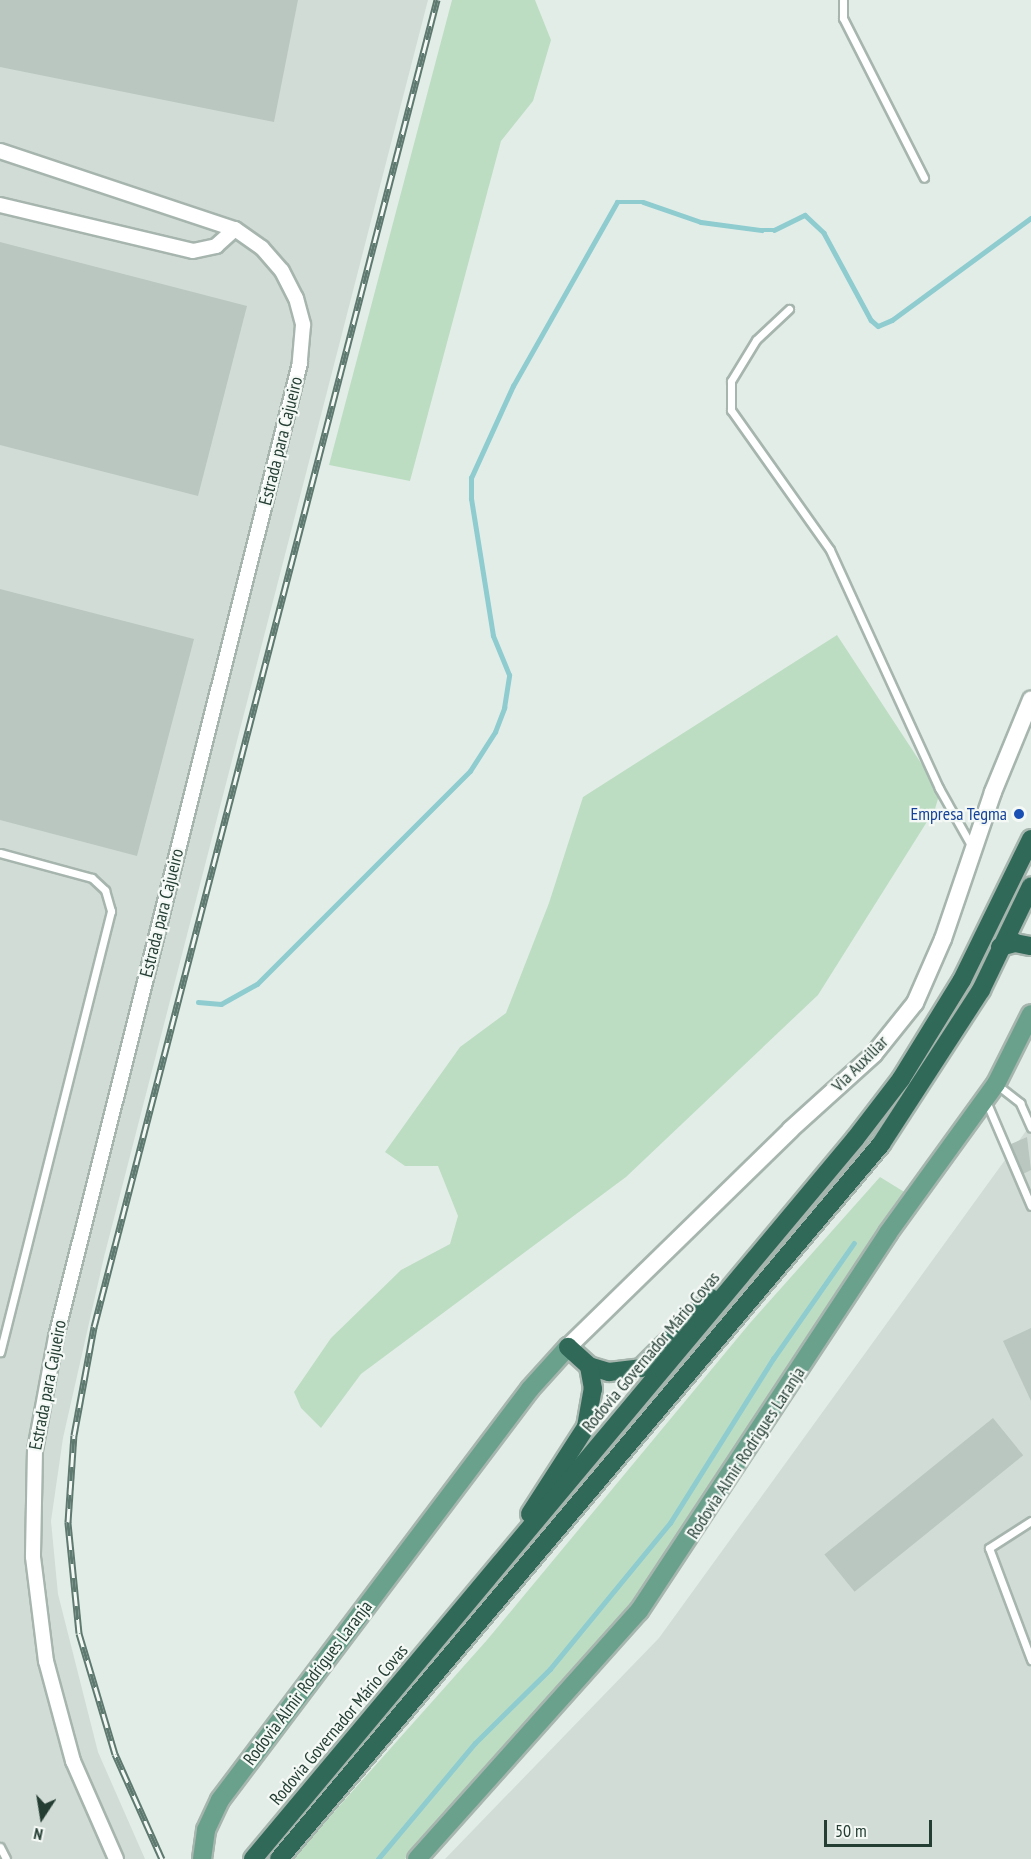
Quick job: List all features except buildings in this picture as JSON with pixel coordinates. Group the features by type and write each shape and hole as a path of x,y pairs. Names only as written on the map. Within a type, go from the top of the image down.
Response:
{"highway":[{"name":"Rodovia Governador Mário Covas","path":"253,1859 749,1266 822,1182 907,1070 982,943 1031,839"},
{"path":"279,1859 880,1144 959,1027 1031,886"},
{"path":"1000,947 1016,943 1031,946"},
{"path":"568,1347 589,1366 609,1372 641,1368 655,1358 699,1308 749,1266"},
{"path":"489,1579 586,1427 593,1389 589,1366"}],"main road":[{"name":"Rodovia Almir Rodrigues Laranja","path":"417,1859 639,1611 888,1233 996,1084 1031,1014"},
{"name":"Rodovia Almir Rodrigues Laranja","path":"202,1859 206,1830 220,1800 530,1389 568,1347"}],"street":[{"name":"Estrada para Cajueiro","path":"0,151 235,229 262,248 290,284 301,312 303,350 56,1337 35,1450 33,1557 46,1661 73,1761 116,1859"},
{"path":"0,205 193,251 216,246 235,229"},
{"name":"Via Auxiliar","path":"568,1347 790,1130 874,1054 915,1003 943,939 974,849 1031,699"}],"lane":[{"path":"843,0 843,18 924,178"},
{"path":"789,309 756,340 731,381 731,410 830,550 939,788 974,849"},
{"path":"0,853 92,878 105,890 111,911 0,1352"},
{"path":"996,1084 1020,1103 1031,1128"},
{"path":"984,1098 1031,1206"},
{"path":"1030,1655 989,1548 1031,1521"},
{"path":"0,1846 6,1859"}],"shaded area":[{"path":"0,0 428,0 104,1257 63,1438 51,1521 58,1594 98,1752 145,1859 0,1859"},
{"path":"1031,1124 1031,1859 445,1859 659,1638"}],"green space":[{"path":"452,0 535,0 551,40 533,101 501,141 410,481 329,465"},
{"path":"837,635 940,792 935,809 818,995 626,1177 361,1374 321,1428 301,1408 294,1392 331,1338 401,1270 450,1244 458,1216 438,1166 405,1166 385,1152 460,1047 506,1013 549,903 583,797"},
{"path":"880,1177 906,1193 879,1249 604,1642 405,1859 292,1859 487,1640 750,1323"}],"waterway":[{"path":"198,1002 221,1004 257,984 470,771 495,732 504,708 509,675 493,636 471,499 471,478 513,386 617,202 643,202 701,222 761,230 774,230 805,215 824,233 871,320 878,326 892,320 1031,218"},
{"path":"378,1859 475,1743 550,1669 670,1523 773,1359 854,1243"}],"railway":[{"path":"162,1859 115,1754 79,1633 68,1522 74,1435 94,1327 437,0"}],"place":[{"name":"Empresa Tegma","path":"1019,814"}]}
